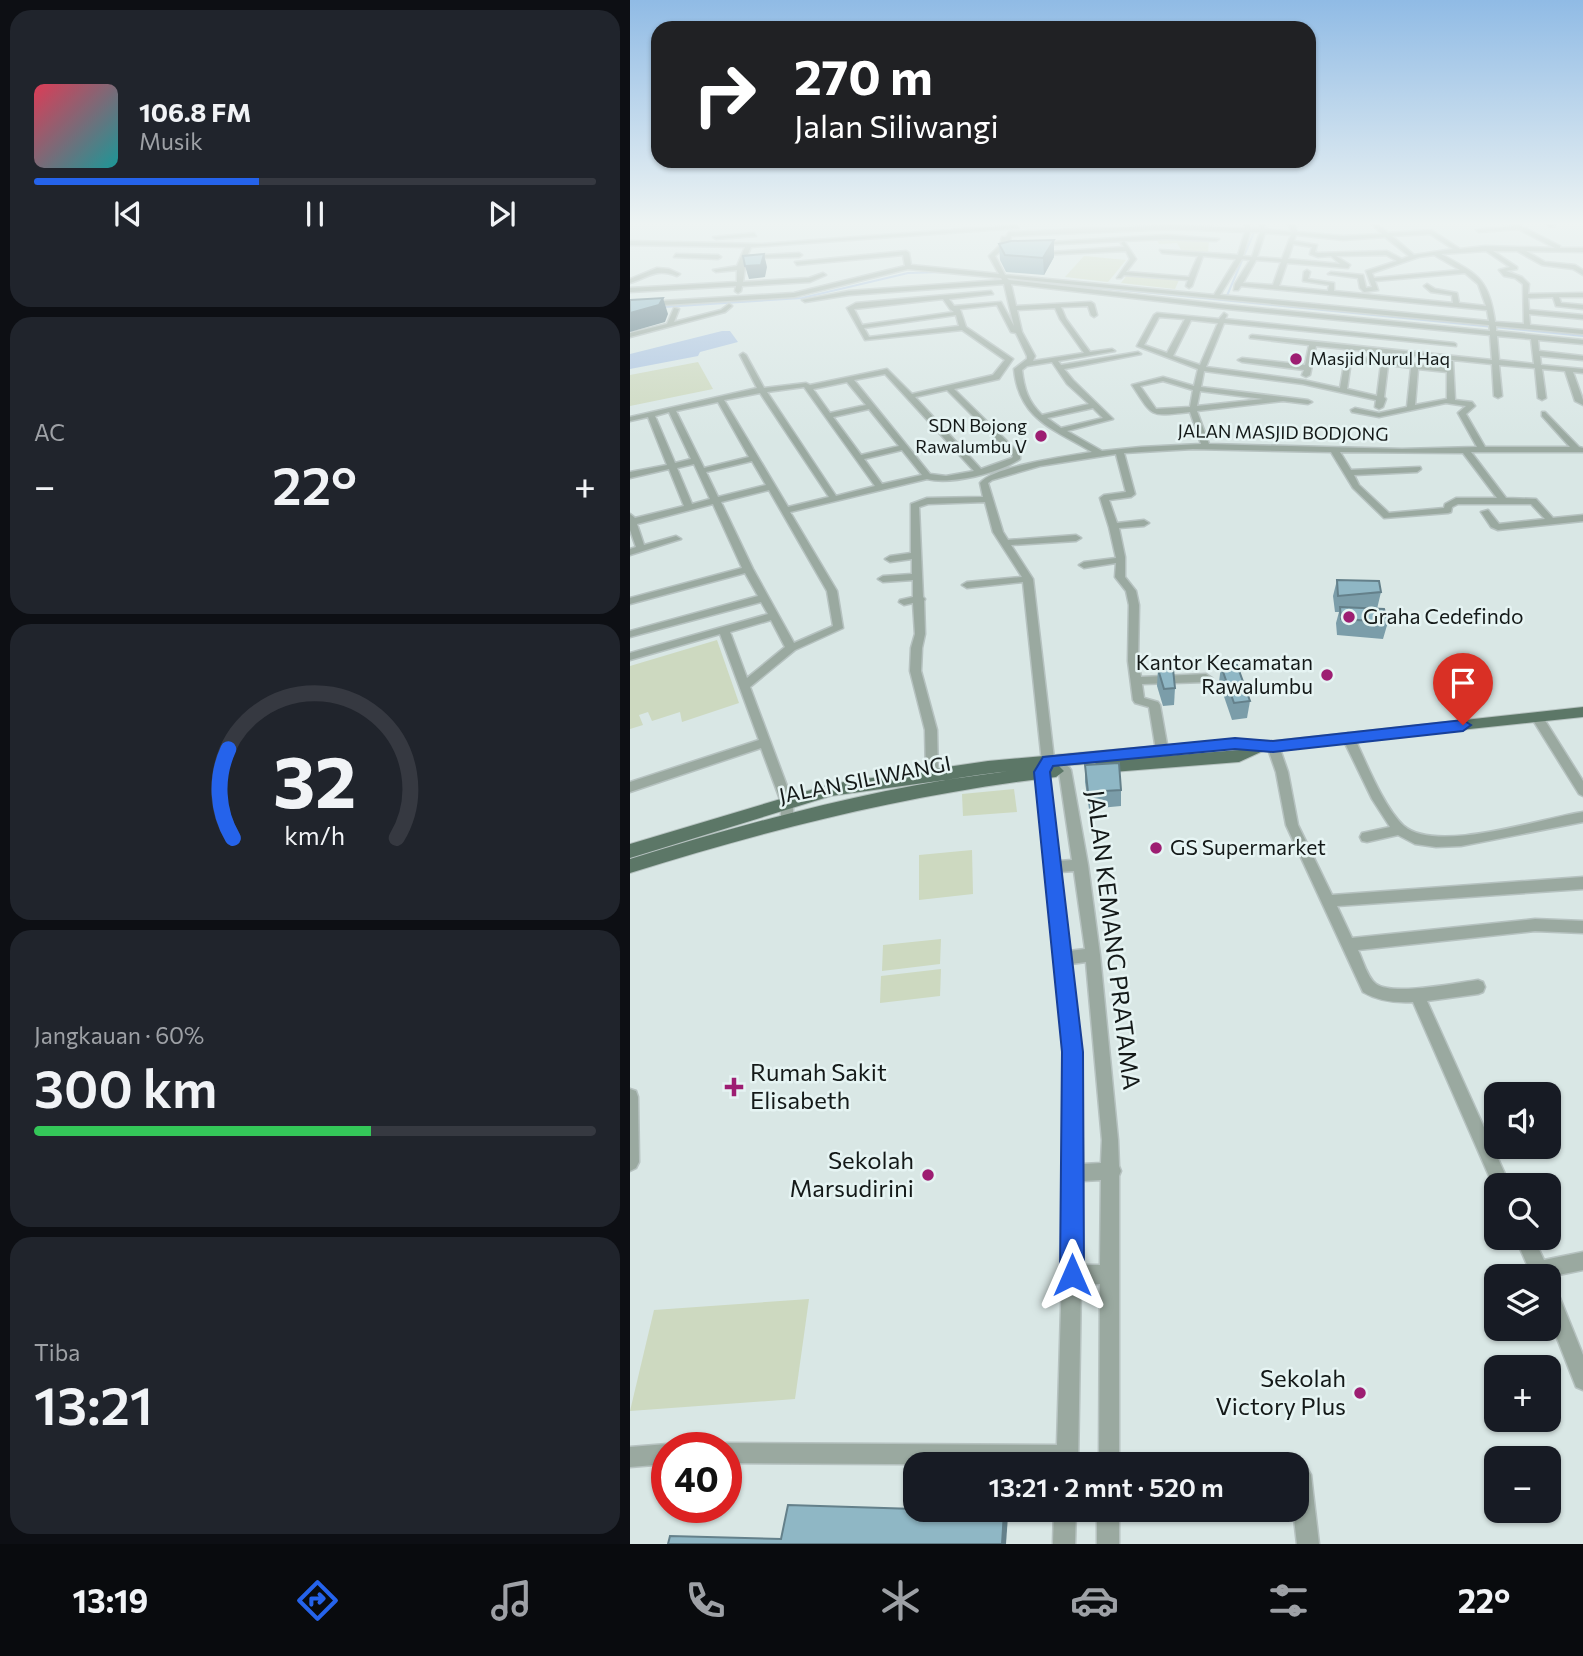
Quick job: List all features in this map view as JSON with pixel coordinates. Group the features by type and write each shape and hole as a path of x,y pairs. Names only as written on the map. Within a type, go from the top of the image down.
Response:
{"main road":[{"path":"1115,760 1239,756 1266,747 1583,712"},
{"path":"1067,778 1115,760 1162,750 1235,744 1266,747"},
{"name":"JALAN SILIWANGI","path":"630,851 787,810 934,787 1045,774 1115,760"},
{"name":"JALAN SILIWANGI","path":"630,866 787,810 831,790 932,775 1045,774"}],"street":[{"path":"630,335 723,311 734,303 737,294"},
{"path":"630,312 734,303 798,294"},
{"path":"630,305 792,302 842,294"},
{"path":"911,397 996,377 1009,359 963,328 955,310 942,294"},
{"path":"963,328 870,340 863,337 850,308 978,294"},
{"path":"1009,294 1019,332 1031,356 1030,360 1020,365"},
{"path":"1174,294 1359,309 1492,327 1534,337 1583,342"},
{"path":"1197,294 1358,320 1456,328 1527,326 1583,332"},
{"path":"1205,445 1193,410 1203,369 1222,321 1229,294"},
{"path":"1227,299 1231,294"},
{"path":"1359,309 1363,294"},
{"path":"1371,294 1490,308"},
{"path":"1455,294 1456,305"},
{"path":"1487,294 1492,327 1490,361 1498,396"},
{"path":"1555,295 1558,304 1583,307"},
{"path":"1527,326 1525,296 1583,295"},
{"path":"857,323 990,303 1000,304 1023,356 1005,365"},
{"path":"1013,308 1091,304 1094,315"},
{"path":"1057,305 1063,319 1088,354"},
{"path":"670,325 676,309"},
{"path":"1527,312 1583,317"},
{"path":"1382,399 1303,382 1203,369 1140,347 1157,316 1189,317 1454,345"},
{"path":"1169,358 1189,317"},
{"path":"1343,390 1358,320"},
{"path":"1236,373 1256,325"},
{"path":"1451,401 1448,370 1456,328"},
{"path":"1252,337 1583,371"},
{"path":"1534,337 1542,398"},
{"path":"1269,363 1278,339"},
{"path":"1303,382 1313,343"},
{"path":"1020,365 1112,351"},
{"path":"1536,353 1583,358"},
{"path":"1060,367 1138,354"},
{"path":"743,355 762,390 834,499"},
{"path":"1348,358 1448,370"},
{"path":"1053,359 1070,382 1108,417 1108,421 1058,431"},
{"path":"1242,360 1308,368"},
{"path":"1376,415 1382,399 1385,362"},
{"path":"1020,365 1018,389 1022,399 1058,431 1100,453"},
{"path":"1411,409 1415,366"},
{"path":"1568,369 1581,402"},
{"path":"808,388 887,371 978,470"},
{"path":"849,379 927,476"},
{"path":"1283,399 1156,412 1136,385 1163,379 1198,389 1283,399 1308,402"},
{"path":"1572,382 1583,383"},
{"path":"630,419 762,390 795,384 806,385 880,487"},
{"path":"784,511 927,476 941,480 1013,461 1017,456 949,388"},
{"path":"720,399 832,591 838,628 791,648 744,686"},
{"path":"1355,410 1376,415 1451,401 1471,405 1462,413 1483,450"},
{"path":"828,416 871,406"},
{"path":"1042,417 1093,406"},
{"path":"671,410 748,569 791,648"},
{"path":"1545,414 1580,450"},
{"path":"651,415 689,508"},
{"name":"JALAN MASJID BODJONG","path":"989,499 984,482 989,478 1044,461 1100,453 1205,445 1335,449 1580,450"},
{"path":"858,458 904,447"},
{"path":"1335,449 1360,490 1387,516 1448,510 1449,504 1456,501 1503,500 1533,501 1550,520"},
{"path":"1465,450 1503,500"},
{"path":"1120,452 1132,492 1105,497 1114,526 1120,577 1131,591 1133,661 1139,701 1154,705 1162,750"},
{"path":"701,471 754,458"},
{"path":"630,475 696,461"},
{"path":"1348,473 1418,469"},
{"path":"641,549 631,519 689,508 770,487"},
{"path":"932,775 932,735 914,668 914,651 920,634 920,599 915,576 914,506 927,501 989,499 998,532 1028,579 1073,1052 1074,1172 1067,1452"},
{"path":"1485,512 1494,525 1499,527 1583,518"},
{"path":"1114,526 1144,523"},
{"path":"1004,543 1076,538"},
{"path":"630,552 676,539"},
{"path":"890,559 916,555"},
{"path":"1084,565 1120,560"},
{"path":"630,601 748,569"},
{"path":"883,579 915,576"},
{"path":"967,585 1028,579"},
{"path":"630,634 763,598"},
{"path":"904,602 920,599"},
{"path":"630,657 773,616"},
{"path":"688,618 695,638"},
{"path":"724,630 787,810"},
{"path":"1136,681 1206,678"},
{"path":"1537,717 1583,791"},
{"path":"1348,737 1361,765 1400,830 1420,841 1464,841 1583,817"},
{"path":"630,788 764,743"},
{"path":"1266,747 1282,772 1292,825 1374,994 1417,995 1478,987"},
{"path":"1045,774 1067,778"},
{"name":"JALAN KEMANG PRATAMA","path":"1045,774 1067,778 1093,955 1112,1171 1109,1452"},
{"path":"1367,837 1400,830"},
{"path":"1054,867 1081,865"},
{"path":"1327,901 1583,883"},
{"path":"1348,945 1535,925 1583,927"},
{"path":"1063,958 1093,955"},
{"path":"1417,995 1496,1173"},
{"path":"630,1098 630,1162"},
{"path":"1074,1172 1112,1171"},
{"path":"1561,1267 1583,1261"},
{"path":"1072,1275 1111,1275"},
{"path":"1561,1325 1583,1380"},
{"path":"742,1454 903,1457"},
{"path":"630,1457 651,1455"},
{"path":"1064,1544 1065,1522"},
{"path":"1108,1522 1108,1544"},
{"path":"1305,1522 1308,1544"}],"green space":[{"path":"698,362 713,389 630,406 630,375"},
{"path":"717,640 739,703 682,722 680,712 652,721 648,712 639,715 643,725 630,729 630,666"},
{"path":"1014,789 1017,812 963,816 962,794"},
{"path":"972,850 973,894 919,900 919,855"},
{"path":"941,939 940,964 882,971 883,945"},
{"path":"941,969 940,996 880,1003 881,976"},
{"path":"809,1299 795,1399 630,1411 654,1310"}],"water":[{"path":"730,331 738,342 700,352 698,356 630,369 630,354"}],"building":[{"path":"663,298 659,305 630,313 630,300"},
{"path":"1337,580 1379,581 1381,592 1338,596"},
{"path":"1340,607 1384,609 1388,622 1341,619"},
{"path":"1237,665 1250,701 1234,703 1221,666"},
{"path":"1158,669 1173,669 1175,688 1164,689"},
{"path":"1119,763 1121,790 1088,792 1085,765"},
{"path":"788,1505 903,1509 903,1522 1003,1522 1002,1544 668,1544 670,1536 781,1539"}],"waterway":[{"path":"664,307 802,298 819,294"},
{"path":"1164,294 1583,336"},
{"path":"1226,298 1228,294"}],"place":[{"name":"Masjid Nurul Haq","path":"1296,359"},
{"name":"SDN Bojong Rawalumbu V","path":"1041,436"},
{"name":"Graha Cedefindo","path":"1349,617"},
{"name":"Kantor Kecamatan Rawalumbu","path":"1327,675"},
{"name":"GS Supermarket","path":"1156,848"},
{"name":"Rumah Sakit Elisabeth","path":"734,1087"},
{"name":"Sekolah Marsudirini","path":"928,1175"},
{"name":"Sekolah Victory Plus","path":"1360,1393"}],"route":[{"path":"1072,1275 1073,1052 1042,772 1048,761 1235,744 1273,746 1463,725"}]}
